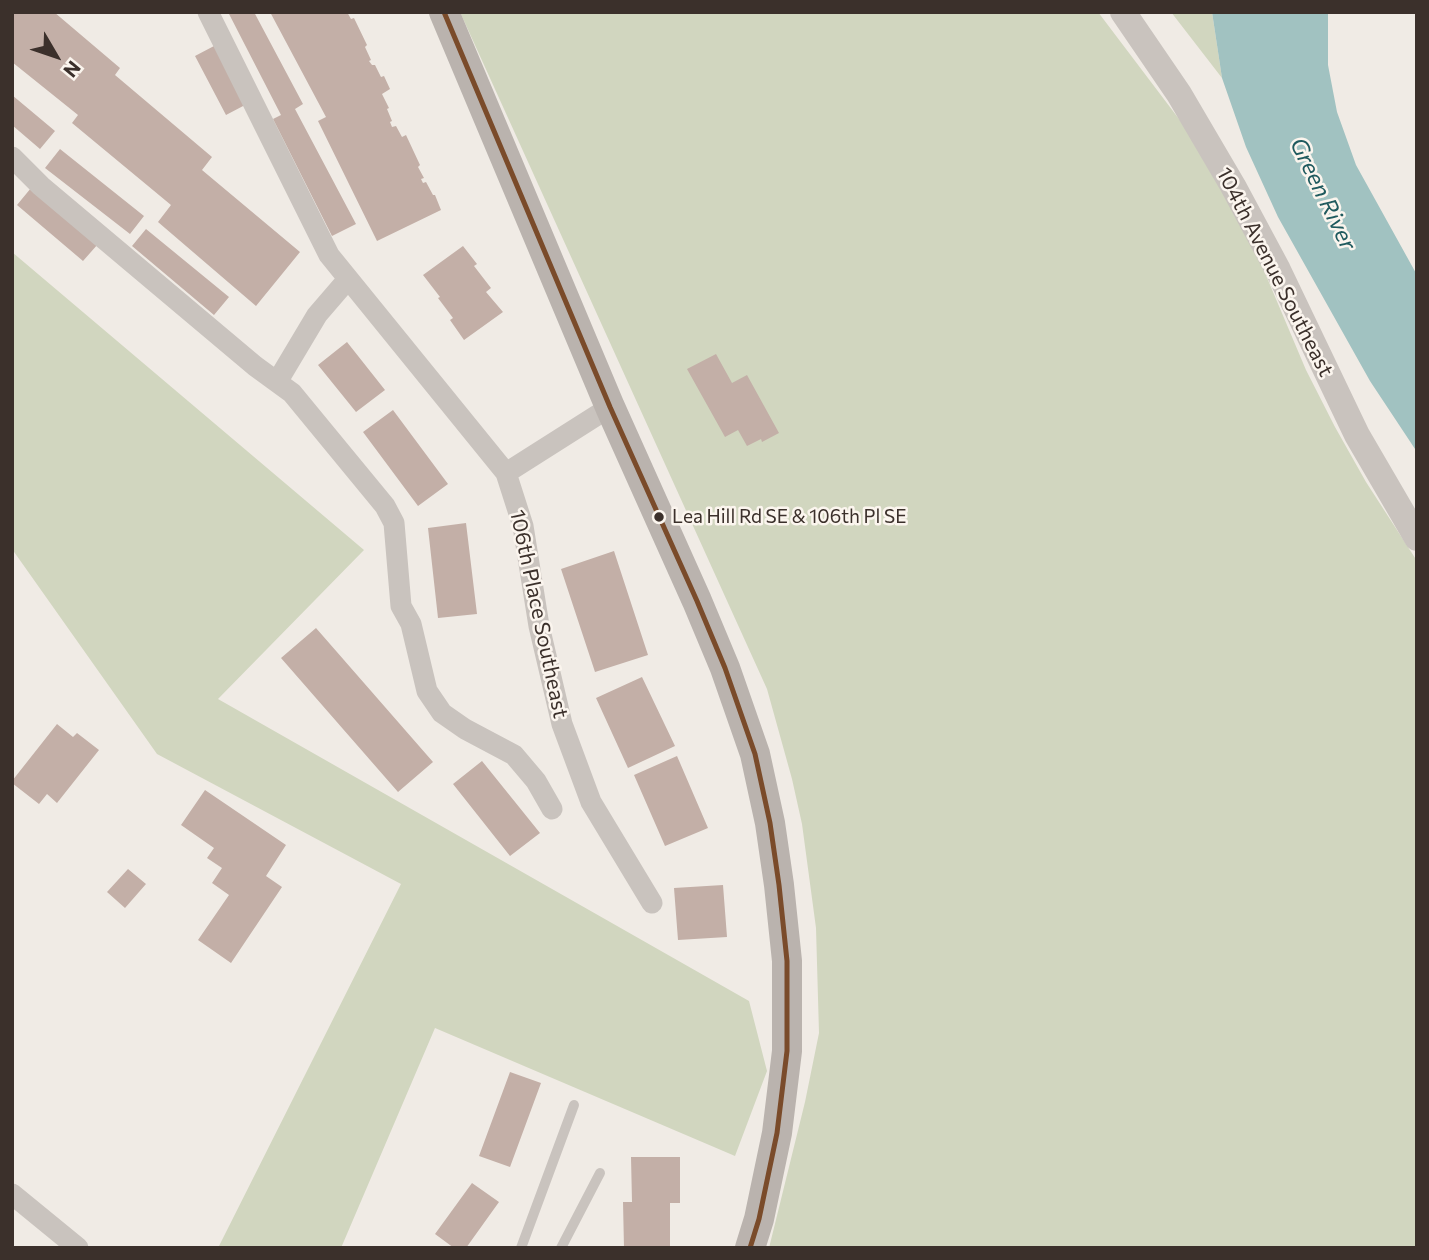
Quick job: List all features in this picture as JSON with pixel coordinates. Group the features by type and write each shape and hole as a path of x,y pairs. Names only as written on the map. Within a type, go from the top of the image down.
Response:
{"main road":[{"path":"444,12 610,407 697,600 725,668 755,754 770,823 787,961 787,1051 777,1133 760,1219 750,1248"}],"street":[{"name":"106th Place Southeast","path":"208,12 329,255 506,473 523,526 539,626 562,724 591,802 652,903"},
{"name":"104th Avenue Southeast","path":"1123,12 1179,94 1233,186 1278,270 1357,435 1417,538"},
{"path":"12,157 41,186 255,366 292,393 385,506 394,523 401,606 411,624 427,691 442,713 465,729 514,755 536,781 552,809"},
{"path":"277,382 317,315 348,279"},
{"path":"506,473 610,407"},
{"path":"12,1194 78,1248"}],"lane":[{"path":"521,1248 574,1105"},
{"path":"561,1248 600,1173"}],"green space":[{"path":"460,12 1098,12 1182,123 1206,160 1265,273 1306,370 1335,427 1366,482 1417,561 1417,1248 769,1248 819,1033 816,928 802,824 792,779 767,689"},
{"path":"1171,12 1212,12 1222,78"},
{"path":"12,252 364,550 218,699 749,1001 767,1071 735,1156 435,1028 341,1248 218,1248 401,884 157,754 12,549"}],"water":[{"name":"Green River","path":"1212,12 1328,12 1328,65 1337,112 1356,165 1417,275 1417,452 1370,381 1278,217 1246,147 1222,78"}],"building":[{"path":"12,12 54,12 120,68 115,75 212,157 202,170 300,252 256,306 158,222 171,205 72,123 78,115 12,62"},
{"path":"228,12 254,12 303,104 295,109 356,224 332,236 273,119 281,115"},
{"path":"270,12 347,12 351,19 354,18 367,45 365,47 371,60 369,61 375,65 381,77 384,76 390,89 382,94 389,108 387,109 392,127 396,126 402,137 406,135 420,165 418,167 424,178 421,179 435,195 441,210 377,241 318,121 326,117"},
{"path":"214,46 245,105 226,115 195,56"},
{"path":"12,95 55,131 40,149 12,125"},
{"path":"60,149 144,216 130,234 45,168"},
{"path":"31,188 98,244 83,261 17,205"},
{"path":"146,229 229,297 214,315 132,246"},
{"path":"463,246 491,288 486,292 503,312 464,340 450,320 453,318 438,298 440,297 423,275"},
{"path":"347,342 385,390 356,412 318,365"},
{"path":"716,354 732,383 747,375 779,433 747,446 738,430 725,437 687,369"},
{"path":"393,410 448,484 418,506 363,432"},
{"path":"466,523 477,614 438,618 428,528"},
{"path":"614,551 648,655 595,672 561,569"},
{"path":"316,628 433,762 398,792 281,658"},
{"path":"642,677 675,746 628,768 596,698"},
{"path":"57,724 73,737 77,733 99,750 57,803 47,794 39,804 12,781"},
{"path":"677,756 708,828 665,846 634,775"},
{"path":"482,761 540,833 510,856 453,784"},
{"path":"205,790 286,845 266,876 282,887 231,963 198,940 229,895 212,883 222,868 207,858 214,848 181,825"},
{"path":"128,869 146,884 125,908 107,892"},
{"path":"723,885 727,937 678,940 674,888"},
{"path":"510,1072 541,1083 510,1167 479,1156"},
{"path":"631,1157 680,1157 680,1203 670,1203 670,1248 624,1248 623,1202 632,1202"},
{"path":"472,1183 499,1202 466,1248 454,1248 435,1234"}],"transit line":[{"path":"444,12 610,407 697,601 725,668 755,754 770,823 779,885 787,961 787,1051 777,1133 759,1219 750,1248"}],"place":[{"name":"Lea Hill Rd SE & 106th Pl SE","path":"659,517"}]}
